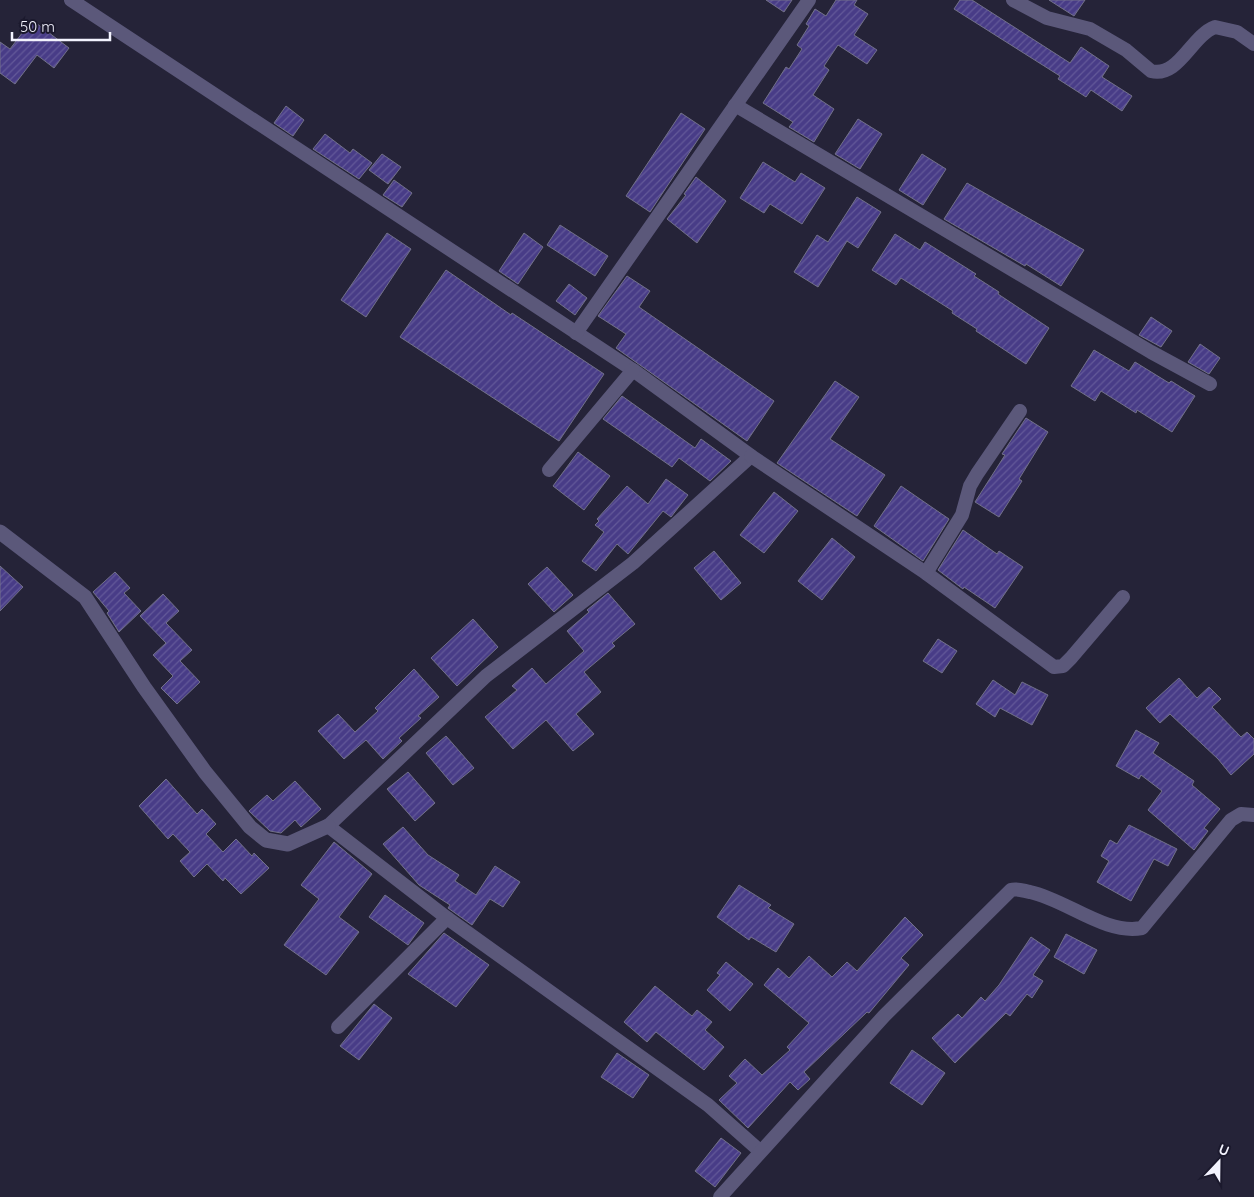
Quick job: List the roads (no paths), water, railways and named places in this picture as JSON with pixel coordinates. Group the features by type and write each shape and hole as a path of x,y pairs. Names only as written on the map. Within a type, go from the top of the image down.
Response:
{"street":[{"path":"71,0 633,370 751,456 926,573 1044,661 1059,668 1072,658 1124,598"},
{"path":"576,333 809,0"},
{"path":"1013,0 1047,18 1090,28 1126,50 1151,71 1156,72 1163,72 1172,67 1200,34 1215,27 1237,32 1254,44"},
{"path":"735,105 1151,352 1210,384"},
{"path":"549,470 633,370"},
{"path":"926,573 962,515 970,486 976,474 1020,411"},
{"path":"0,532 85,597 144,687 194,756 250,827 266,840 288,844 328,826 486,676 633,563 751,456"},
{"path":"720,1197 884,1016 1014,889 1038,894 1117,928 1142,928 1231,820 1241,814 1254,815"},
{"path":"328,826 447,918 708,1105 760,1151"},
{"path":"338,1027 447,918"}]}
